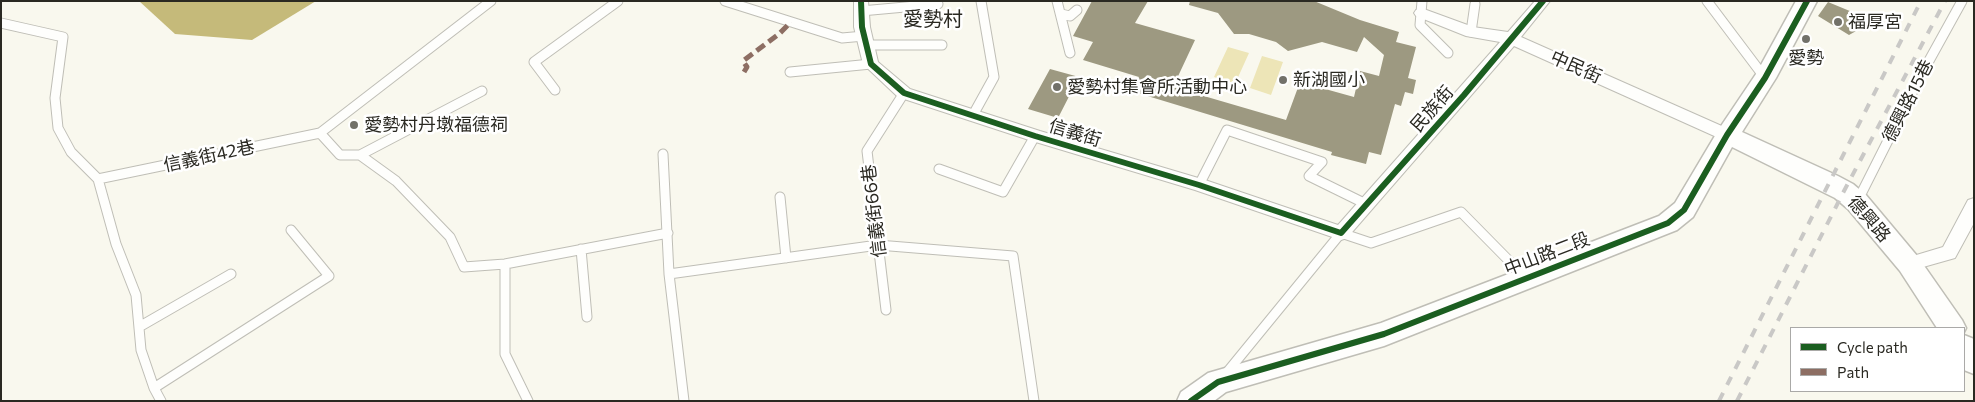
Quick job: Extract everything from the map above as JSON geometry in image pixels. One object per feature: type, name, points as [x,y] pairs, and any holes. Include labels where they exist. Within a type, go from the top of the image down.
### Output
[{"type":"street","name":"民族街","points":[[1341,233],[1368,205],[1543,1]]},
{"type":"street","name":"中山路二段","points":[[1191,401],[1218,382],[1384,334],[1668,222],[1684,210],[1728,135],[1765,78],[1807,1]]},
{"type":"street","points":[[861,6],[864,41],[871,64]]},
{"type":"street","name":"中民街","points":[[1422,7],[1471,32],[1511,38],[1728,135]]},
{"type":"street","name":"信義街","points":[[871,64],[904,94],[1035,136],[1199,185],[1341,233]]},
{"type":"street","name":"德興路","points":[[1728,135],[1829,183],[1844,191],[1857,202],[1909,264],[1951,327]]},
{"type":"street","points":[[1909,264],[1949,253],[1974,205]]},
{"type":"street","points":[[1965,348],[1974,362]]},
{"type":"lane","name":"信義街42巷","points":[[98,180],[320,133],[491,1]]},
{"type":"lane","points":[[554,90],[534,62],[618,1]]},
{"type":"lane","points":[[725,1],[842,38],[942,45]]},
{"type":"lane","points":[[973,115],[994,77],[981,1]]},
{"type":"lane","points":[[1057,1],[1070,53]]},
{"type":"lane","points":[[1707,1],[1765,78]]},
{"type":"lane","name":"德興路15巷","points":[[1857,202],[1920,77],[1962,1]]},
{"type":"lane","points":[[861,6],[938,4]]},
{"type":"lane","points":[[1471,32],[1475,4]]},
{"type":"lane","points":[[1422,7],[1420,25],[1448,53]]},
{"type":"lane","points":[[1061,14],[1070,16],[1077,10]]},
{"type":"lane","points":[[1,23],[63,37],[55,98],[58,128],[71,152],[98,180],[116,244],[136,295],[141,350],[154,388],[161,401]]},
{"type":"lane","points":[[790,72],[871,64]]},
{"type":"lane","points":[[320,133],[340,155],[360,155],[482,91]]},
{"type":"lane","name":"信義街66巷","points":[[886,310],[867,151],[904,94]]},
{"type":"lane","points":[[1199,185],[1227,130],[1322,162],[1309,176],[1368,205]]},
{"type":"lane","points":[[939,169],[1003,192],[1035,136]]},
{"type":"lane","points":[[663,154],[669,274],[684,401]]},
{"type":"lane","points":[[360,155],[396,181],[450,237],[464,267],[506,264],[668,233]]},
{"type":"lane","points":[[780,197],[786,258]]},
{"type":"lane","points":[[1341,233],[1371,243],[1461,212],[1526,278]]},
{"type":"lane","points":[[154,388],[329,276],[291,230]]},
{"type":"lane","name":"民族街","points":[[1218,382],[1341,233]]},
{"type":"lane","points":[[669,274],[878,245],[1013,256],[1034,401]]},
{"type":"lane","points":[[581,249],[587,317]]},
{"type":"lane","points":[[506,264],[505,354],[528,401]]},
{"type":"lane","points":[[139,327],[231,274]]},
{"type":"shaded area","points":[[139,1],[316,1],[252,40],[175,34]]},
{"type":"shaded area","points":[[1228,47],[1249,53],[1235,84],[1214,77]]},
{"type":"shaded area","points":[[1262,56],[1283,62],[1271,95],[1250,88]]},
{"type":"building","points":[[1092,1],[1148,1],[1135,23],[1195,40],[1173,87],[1286,120],[1300,82],[1354,97],[1360,71],[1379,76],[1384,55],[1364,37],[1357,52],[1322,42],[1288,51],[1276,42],[1249,34],[1234,34],[1218,13],[1189,5],[1190,1],[1314,1],[1360,20],[1399,32],[1396,42],[1416,47],[1408,78],[1416,80],[1413,94],[1405,92],[1401,106],[1395,104],[1381,155],[1369,152],[1366,164],[1331,155],[1332,152],[1131,91],[1139,77],[1083,60],[1093,42],[1073,36]]},
{"type":"building","points":[[1828,2],[1874,21],[1849,35],[1818,16]]},
{"type":"building","name":"愛勢村集會所活動中心","points":[[1050,69],[1079,77],[1058,118],[1028,109]]},
{"type":"railway","points":[[1719,401],[1921,1]]},
{"type":"railway","points":[[1737,401],[1844,191],[1945,1]]},
{"type":"marked path","points":[[744,72],[747,67],[743,61],[779,34],[791,22]]},
{"type":"cycle path","points":[[861,1],[862,27],[871,64],[904,93],[1035,136],[1199,185],[1341,233],[1464,95],[1543,1]]},
{"type":"cycle path","points":[[1191,401],[1218,382],[1384,334],[1668,223],[1684,210],[1727,135],[1765,78],[1807,1]]},
{"type":"place","name":"福厚宮","points":[[1838,22]]},
{"type":"place","name":"愛勢","points":[[1806,39]]},
{"type":"place","name":"新湖國小","points":[[1283,80]]},
{"type":"place","name":"愛勢村集會所活動中心","points":[[1057,87]]},
{"type":"place","name":"愛勢村丹墩福德祠","points":[[354,125]]},
{"type":"district","name":"愛勢村","points":[[933,19]]}]
